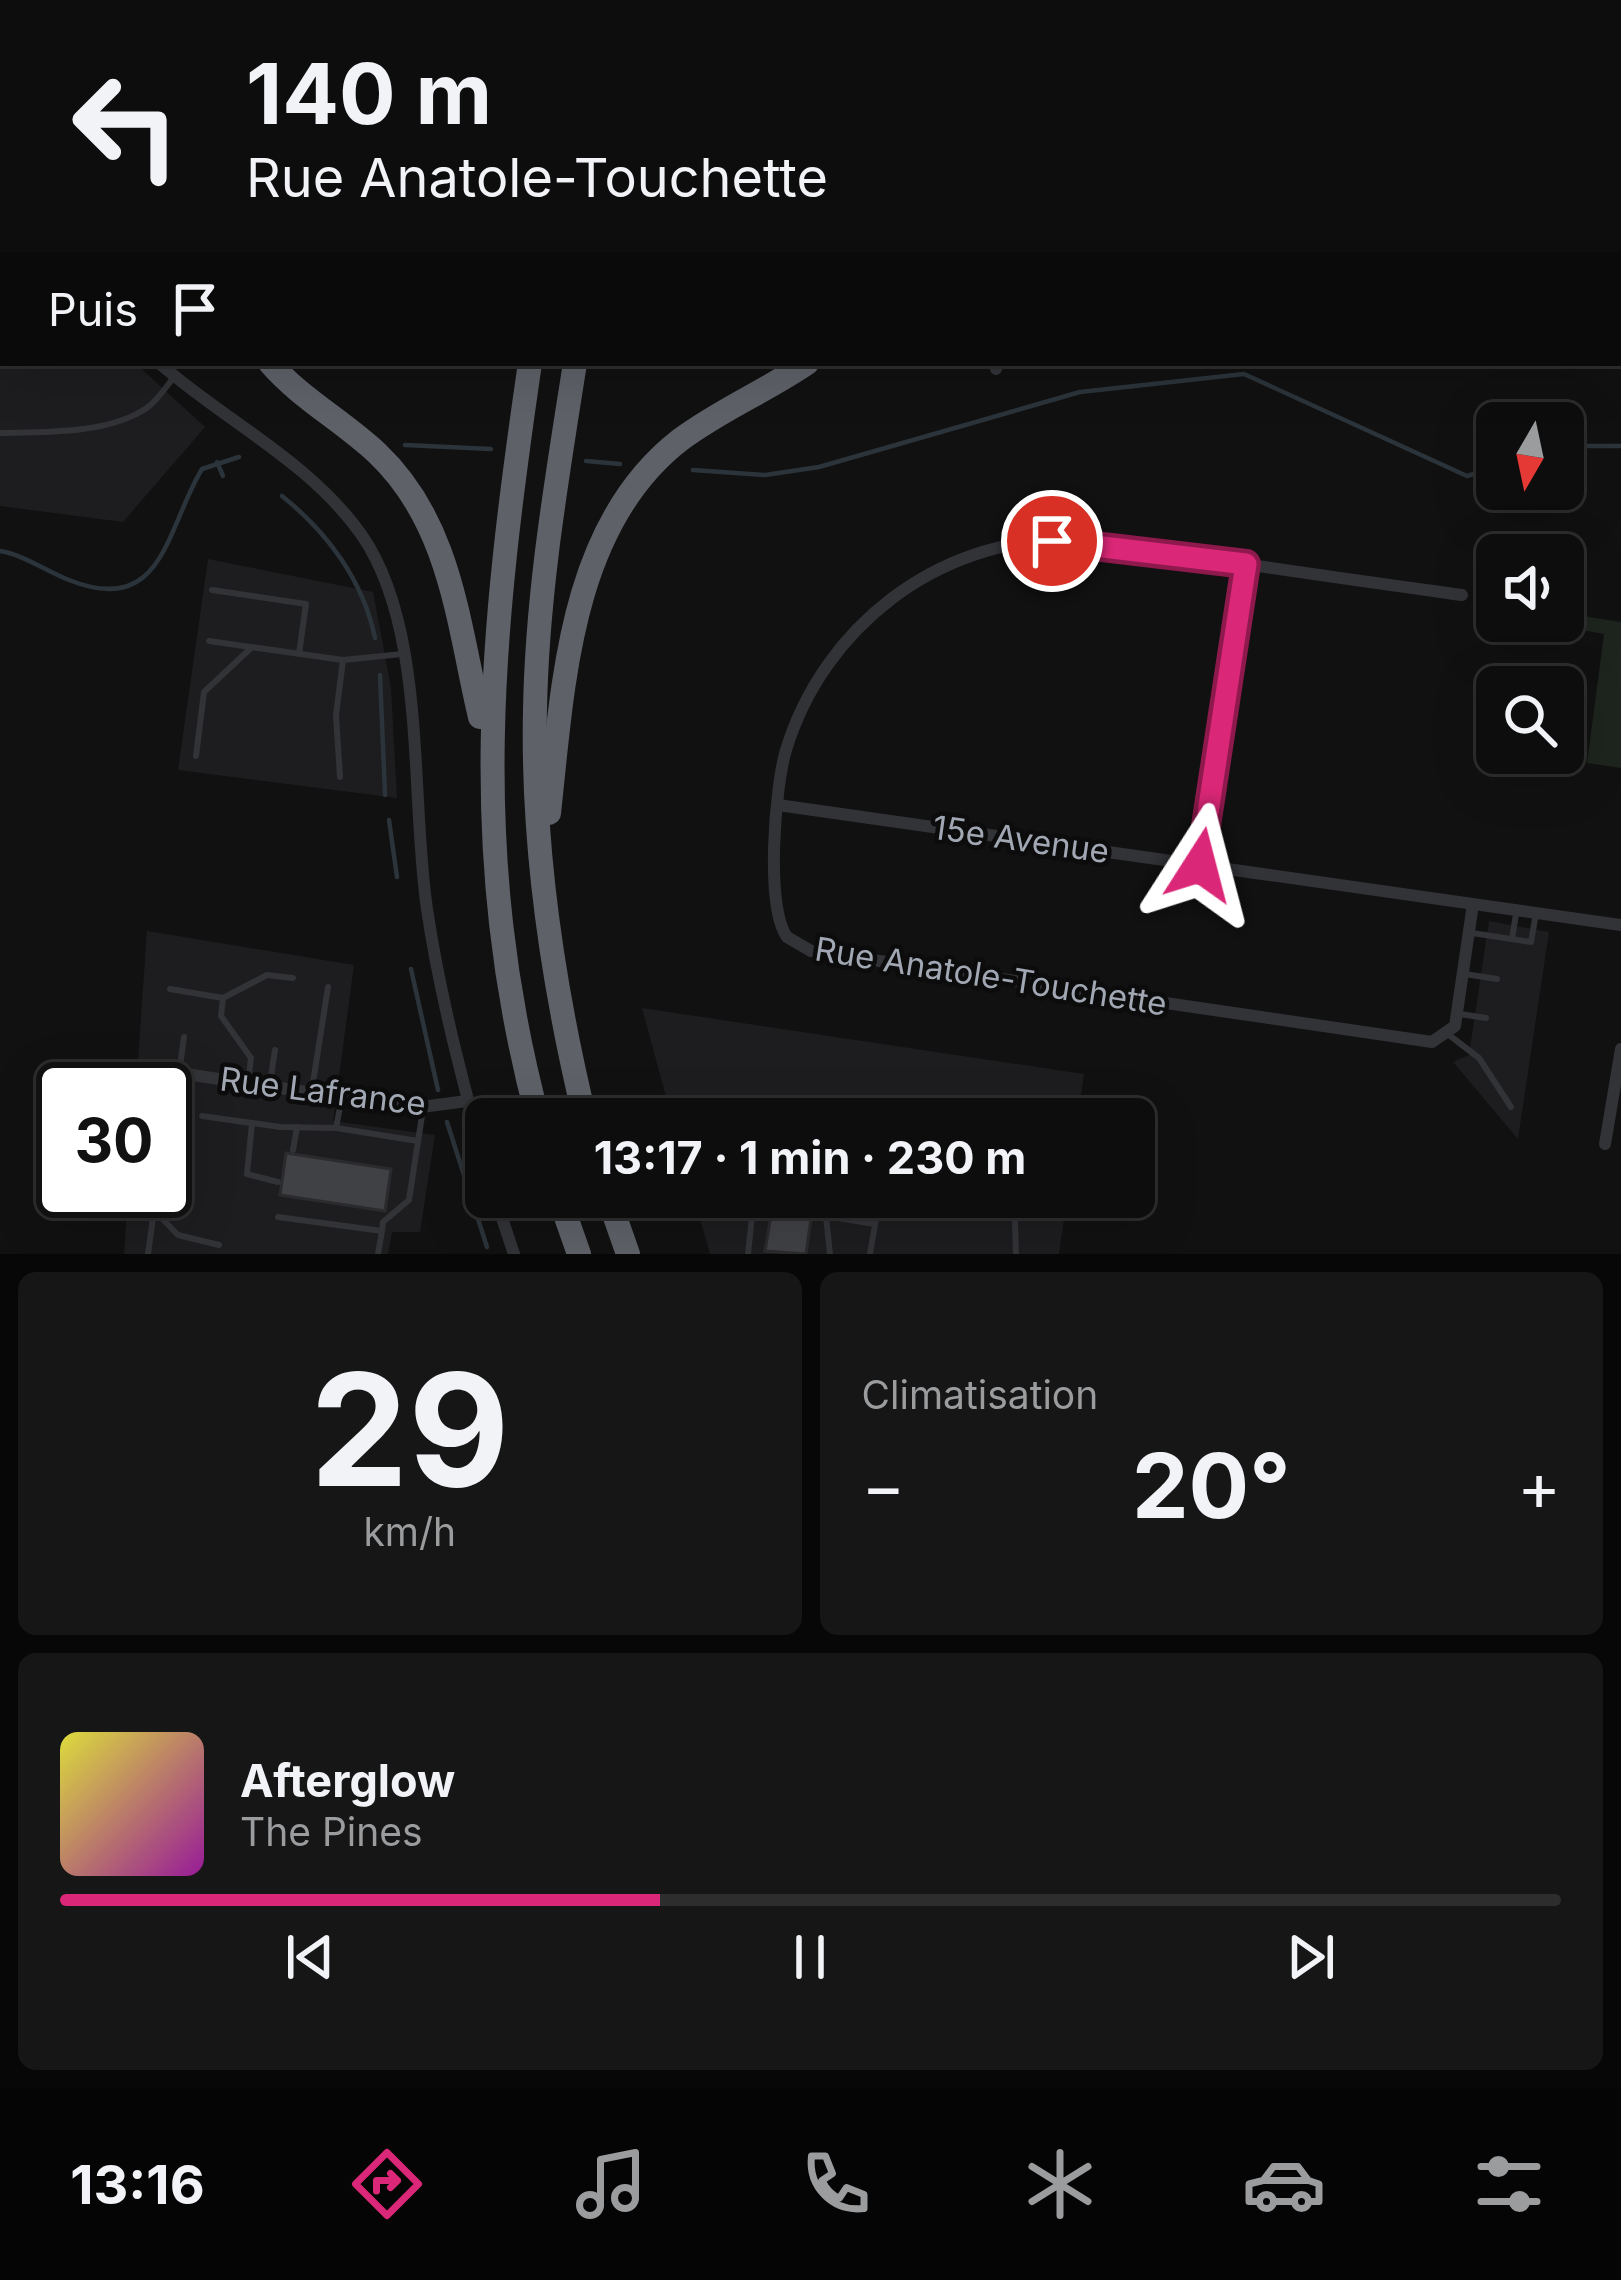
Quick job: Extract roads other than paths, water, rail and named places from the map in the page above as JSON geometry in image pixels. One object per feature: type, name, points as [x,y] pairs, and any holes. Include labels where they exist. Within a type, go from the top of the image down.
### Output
[{"type":"highway","points":[[274,366],[376,452],[417,502],[448,573],[491,760]]},
{"type":"highway","points":[[530,366],[497,593],[491,760],[503,939],[534,1098]]},
{"type":"highway","points":[[575,366],[538,635],[535,754],[542,875],[559,992],[582,1098]]},
{"type":"highway","points":[[542,875],[569,649],[588,581],[609,531],[652,465],[679,441],[801,366]]},
{"type":"highway","points":[[567,1218],[579,1254]]},
{"type":"highway","points":[[615,1218],[628,1254]]},
{"type":"street","points":[[163,366],[305,474],[340,508],[382,573],[406,653],[427,908],[466,1098]]},
{"type":"street","name":"Rue Anatole-Touchette","points":[[1449,1035],[1428,1042],[805,950],[787,938],[777,918],[778,805],[791,734],[832,657],[882,605],[946,566],[1012,545],[1064,540],[1462,595]]},
{"type":"street","points":[[1200,865],[1246,564]]},
{"type":"street","name":"15e Avenue","points":[[778,805],[1621,925]]},
{"type":"street","points":[[1449,1035],[1457,1013],[1473,904]]},
{"type":"street","points":[[1605,1144],[1621,1049]]},
{"type":"street","name":"Rue Lafrance","points":[[192,1075],[423,1109],[465,1101]]},
{"type":"street","points":[[502,1218],[514,1254]]},
{"type":"lane","points":[[0,434],[70,429],[128,417],[149,406],[175,376]]},
{"type":"lane","points":[[212,590],[306,604],[299,654]]},
{"type":"lane","points":[[208,641],[343,660],[406,653]]},
{"type":"lane","points":[[196,755],[204,692],[251,647]]},
{"type":"lane","points":[[340,777],[336,715],[343,660]]},
{"type":"lane","points":[[1512,939],[1516,910]]},
{"type":"lane","points":[[1469,932],[1532,942],[1536,913]]},
{"type":"lane","points":[[1463,974],[1497,979]]},
{"type":"lane","points":[[170,989],[223,998],[268,975],[293,978]]},
{"type":"lane","points":[[311,1093],[328,987]]},
{"type":"lane","points":[[223,998],[221,1016],[251,1058],[248,1083]]},
{"type":"lane","points":[[1457,1013],[1486,1018]]},
{"type":"lane","points":[[1449,1035],[1479,1058],[1511,1107]]},
{"type":"lane","points":[[180,1062],[184,1036]]},
{"type":"lane","points":[[270,1087],[275,1050]]},
{"type":"lane","points":[[337,1128],[342,1097]]},
{"type":"lane","points":[[378,1254],[382,1222],[409,1200],[423,1109]]},
{"type":"lane","points":[[202,1116],[337,1128],[418,1141]]},
{"type":"lane","points":[[252,1123],[248,1174],[278,1183]]},
{"type":"lane","points":[[293,1150],[297,1127]]},
{"type":"lane","points":[[278,1217],[382,1231]]},
{"type":"lane","points":[[148,1254],[153,1218]]},
{"type":"lane","points":[[162,1218],[178,1235],[219,1245]]},
{"type":"lane","points":[[748,1254],[752,1218]]},
{"type":"lane","points":[[826,1218],[830,1254]]},
{"type":"lane","points":[[838,1218],[875,1224]]},
{"type":"lane","points":[[870,1254],[876,1218]]},
{"type":"lane","points":[[1015,1218],[1016,1254]]},
{"type":"waterway","points":[[693,470],[765,475],[819,467],[1080,392],[1244,374],[1467,476],[1476,473]]},
{"type":"waterway","points":[[405,445],[491,449]]},
{"type":"waterway","points":[[1584,446],[1621,446]]},
{"type":"waterway","points":[[0,551],[69,580],[101,589],[125,587],[158,561],[202,469],[239,457]]},
{"type":"waterway","points":[[586,461],[620,464]]},
{"type":"waterway","points":[[217,462],[223,476]]},
{"type":"waterway","points":[[282,496],[341,559],[362,596],[375,638]]},
{"type":"waterway","points":[[380,675],[385,795]]},
{"type":"waterway","points":[[389,820],[397,877]]},
{"type":"waterway","points":[[411,969],[438,1090]]},
{"type":"waterway","points":[[447,1122],[487,1247]]}]
